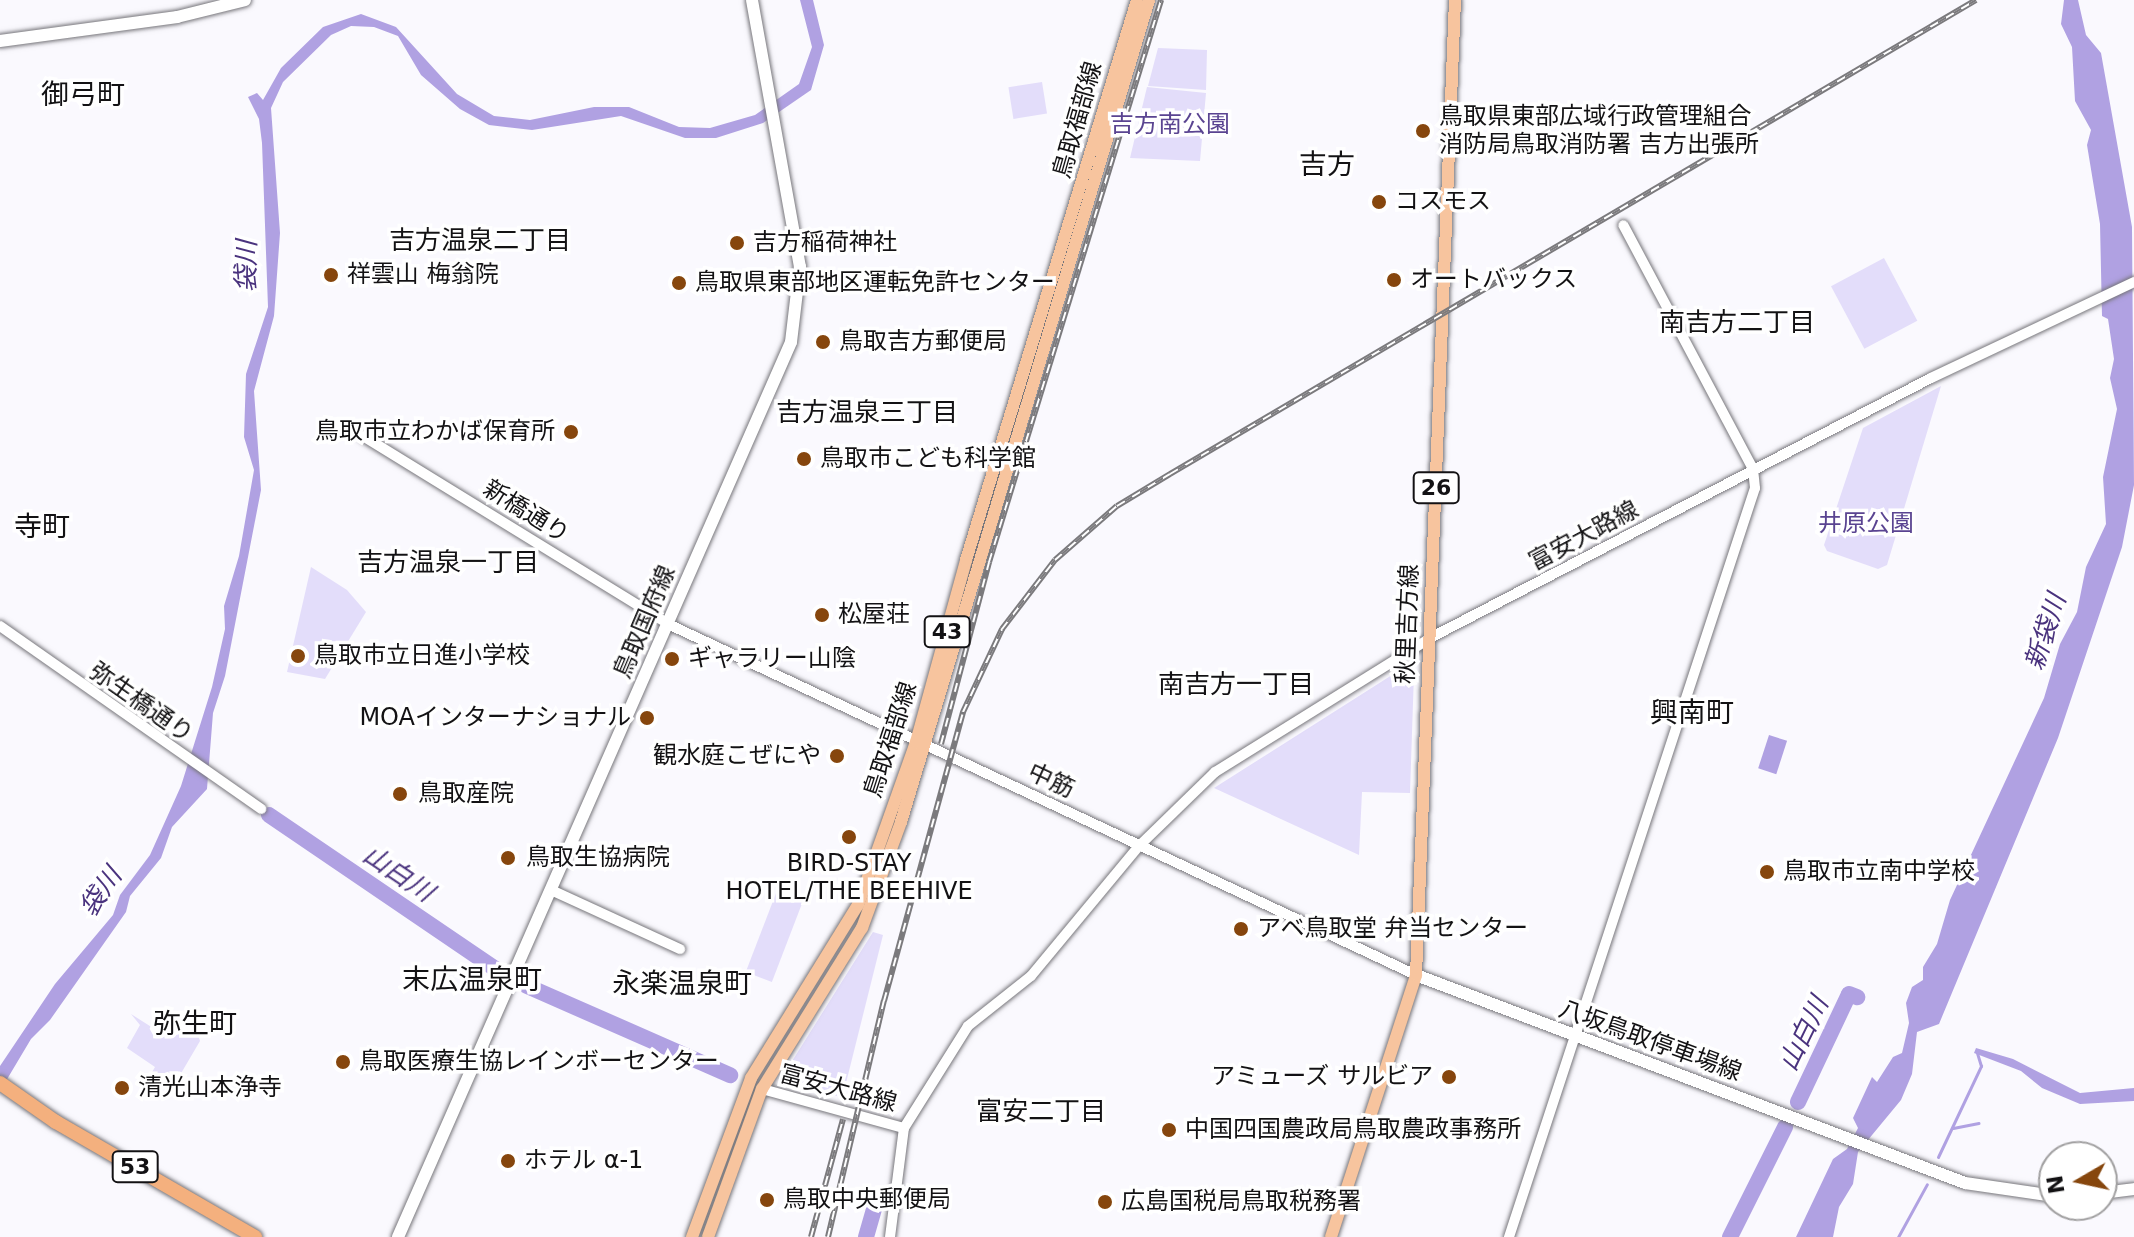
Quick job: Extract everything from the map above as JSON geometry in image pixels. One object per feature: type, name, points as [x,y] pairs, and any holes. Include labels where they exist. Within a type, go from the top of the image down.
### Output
[{"type":"highway","name":"53","points":[[0,1083],[255,1237]]},
{"type":"main road","points":[[0,41],[177,17],[245,0]]},
{"type":"main road","name":"鳥取国府線","points":[[398,1237],[668,624],[796,324],[800,267],[752,0]]},
{"type":"main road","name":"鳥取福部線","points":[[692,1237],[751,1078],[852,919],[921,744],[966,560],[1137,0]]},
{"type":"main road","name":"鳥取福部線","points":[[708,1237],[762,1089],[862,928],[1149,0]]},
{"type":"main road","name":"秋里吉方線","points":[[1331,1237],[1416,975],[1455,0]]},
{"type":"main road","name":"八坂鳥取停車場線","points":[[1416,975],[1907,1162],[1993,1190],[2038,1194]]},
{"type":"street","points":[[1509,1237],[1755,488],[1753,469],[1623,225]]},
{"type":"street","name":"富安大路線","points":[[762,1089],[904,1128],[968,1026],[1031,976],[1139,846],[1215,772],[1430,638],[1753,469],[2076,307],[2134,282]]},
{"type":"street","name":"新橋通り","points":[[363,436],[668,624]]},
{"type":"street","name":"中筋","points":[[668,624],[1416,975]]},
{"type":"street","name":"弥生橋通り","points":[[0,626],[174,752],[214,775],[261,809]]},
{"type":"street","points":[[551,890],[680,949]]},
{"type":"street","points":[[890,1237],[904,1128]]},
{"type":"green space","points":[[1158,48],[1207,50],[1206,90],[1148,86]]},
{"type":"green space","points":[[1042,82],[1047,114],[1013,119],[1008,87]]},
{"type":"green space","name":"吉方南公園","points":[[1147,87],[1206,93],[1200,161],[1130,158]]},
{"type":"green space","points":[[1884,258],[1917,321],[1864,349],[1831,286]]},
{"type":"green space","name":"井原公園","points":[[1941,386],[1887,565],[1878,569],[1827,551],[1824,545],[1863,428]]},
{"type":"green space","points":[[311,567],[347,590],[366,612],[325,679],[287,672]]},
{"type":"green space","points":[[1403,668],[1414,673],[1410,793],[1362,792],[1359,855],[1214,788]]},
{"type":"green space","points":[[778,888],[804,898],[772,982],[746,972]]},
{"type":"green space","points":[[873,932],[883,935],[846,1083],[840,1082],[837,1096],[794,1082],[789,1066]]},
{"type":"green space","points":[[131,1014],[164,1035],[175,1021],[198,1035],[200,1041],[173,1087],[151,1074],[155,1067],[127,1048],[140,1025]]},
{"type":"shaded area","points":[[800,0],[813,0],[824,45],[811,90],[763,123],[716,138],[685,138],[621,116],[532,130],[489,125],[460,109],[421,75],[398,36],[374,27],[351,26],[331,35],[283,82],[271,108],[280,233],[274,316],[254,391],[261,490],[225,676],[213,713],[207,789],[172,827],[161,858],[130,896],[126,912],[50,1020],[31,1039],[0,1091],[0,1066],[55,984],[113,915],[120,895],[150,855],[181,786],[212,687],[225,629],[224,606],[239,556],[254,470],[244,437],[246,374],[268,307],[262,143],[259,119],[248,97],[257,93],[263,100],[281,68],[323,27],[361,14],[396,27],[457,94],[494,116],[530,120],[594,107],[629,107],[679,127],[710,128],[755,115],[799,84],[812,47]]},
{"type":"shaded area","points":[[2064,0],[2078,0],[2086,35],[2101,53],[2132,227],[2134,485],[2122,547],[2058,738],[1939,1024],[1917,1032],[1912,1074],[1901,1100],[1858,1152],[1853,1184],[1839,1207],[1833,1237],[1796,1237],[1833,1159],[1847,1149],[1858,1128],[1853,1118],[1872,1077],[1877,1082],[1893,1057],[1902,1053],[1909,1023],[1906,1003],[1912,987],[1923,980],[1923,967],[1937,944],[1950,900],[2044,698],[2060,644],[2077,612],[2086,567],[2106,524],[2103,477],[2117,409],[2110,378],[2114,359],[2108,319],[2102,316],[2100,224],[2087,145],[2091,130],[2075,101],[2072,47],[2061,24]]},
{"type":"shaded area","points":[[1769,735],[1787,741],[1776,774],[1758,768]]},
{"type":"shaded area","points":[[1976,1048],[2013,1059],[2080,1093],[2134,1088],[2134,1101],[2080,1104],[2042,1088],[2021,1071],[1974,1053]]},
{"type":"waterway","name":"山白川","points":[[269,815],[500,972]]},
{"type":"waterway","name":"山白川","points":[[527,986],[730,1075]]},
{"type":"waterway","name":"山白川","points":[[1798,1102],[1849,994],[1857,997]]},
{"type":"waterway","points":[[1938,1157],[1981,1066],[1977,1053]]},
{"type":"waterway","points":[[1953,1128],[1979,1123]]},
{"type":"waterway","name":"山白川","points":[[1730,1237],[1785,1127]]},
{"type":"waterway","points":[[1898,1237],[1927,1184]]},
{"type":"waterway","name":"山白川","points":[[866,1237],[874,1209]]},
{"type":"railway","points":[[941,744],[989,562],[1161,0]]},
{"type":"railway","points":[[828,1237],[884,1001],[963,712],[1002,629],[1055,560],[1117,506],[1976,0]]},
{"type":"railway","points":[[811,1237],[843,1119]]},
{"type":"place","name":"鳥取県東部広域行政管理組合 消防局鳥取消防署 吉方出張所","points":[[1423,131]]},
{"type":"place","name":"コスモス","points":[[1379,202]]},
{"type":"place","name":"吉方稲荷神社","points":[[737,243]]},
{"type":"place","name":"祥雲山 梅翁院","points":[[331,275]]},
{"type":"place","name":"オートバックス","points":[[1394,280]]},
{"type":"place","name":"鳥取県東部地区運転免許センター","points":[[679,283]]},
{"type":"place","name":"鳥取吉方郵便局","points":[[823,342]]},
{"type":"place","name":"鳥取市立わかば保育所","points":[[571,432]]},
{"type":"place","name":"鳥取市こども科学館","points":[[804,459]]},
{"type":"place","name":"松屋荘","points":[[822,615]]},
{"type":"place","name":"鳥取市立日進小学校","points":[[298,656]]},
{"type":"place","name":"ギャラリー山陰","points":[[672,659]]},
{"type":"place","name":"MOAインターナショナル","points":[[647,718]]},
{"type":"place","name":"観水庭こぜにや","points":[[837,756]]},
{"type":"place","name":"鳥取産院","points":[[400,794]]},
{"type":"place","name":"BIRD-STAY HOTEL/THE BEEHIVE","points":[[849,837]]},
{"type":"place","name":"鳥取生協病院","points":[[508,858]]},
{"type":"place","name":"鳥取市立南中学校","points":[[1767,872]]},
{"type":"place","name":"アベ鳥取堂 弁当センター","points":[[1241,929]]},
{"type":"place","name":"鳥取医療生協レインボーセンター","points":[[343,1062]]},
{"type":"place","name":"アミューズ サルビア","points":[[1449,1077]]},
{"type":"place","name":"清光山本浄寺","points":[[122,1088]]},
{"type":"place","name":"中国四国農政局鳥取農政事務所","points":[[1169,1130]]},
{"type":"place","name":"ホテル α-1","points":[[508,1161]]},
{"type":"place","name":"鳥取中央郵便局","points":[[767,1200]]},
{"type":"place","name":"広島国税局鳥取税務署","points":[[1105,1202]]},
{"type":"district","name":"御弓町","points":[[83,95]]},
{"type":"district","name":"吉方","points":[[1327,165]]},
{"type":"district","name":"吉方温泉二丁目","points":[[480,241]]},
{"type":"district","name":"南吉方二丁目","points":[[1737,323]]},
{"type":"district","name":"吉方温泉三丁目","points":[[867,413]]},
{"type":"district","name":"寺町","points":[[42,527]]},
{"type":"district","name":"吉方温泉一丁目","points":[[448,563]]},
{"type":"district","name":"南吉方一丁目","points":[[1236,685]]},
{"type":"district","name":"興南町","points":[[1692,713]]},
{"type":"district","name":"末広温泉町","points":[[472,980]]},
{"type":"district","name":"永楽温泉町","points":[[682,984]]},
{"type":"district","name":"弥生町","points":[[195,1024]]},
{"type":"district","name":"富安二丁目","points":[[1041,1112]]},
{"type":"water label","name":"袋川","points":[[247,266]]},
{"type":"water label","name":"新袋川","points":[[2046,632]]},
{"type":"water label","name":"袋川","points":[[101,892]]}]
